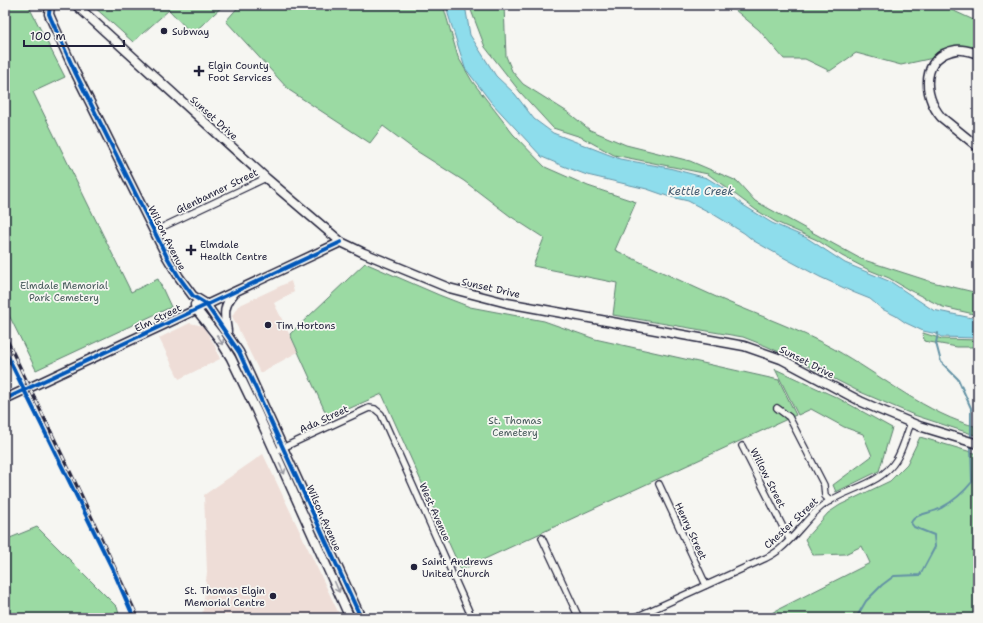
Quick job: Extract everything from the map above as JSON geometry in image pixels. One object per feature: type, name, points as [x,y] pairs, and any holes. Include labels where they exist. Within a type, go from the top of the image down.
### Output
[{"type":"main road","name":"Wilson Avenue","points":[[50,5],[49,10],[51,19],[62,45],[167,257],[178,277],[193,296],[206,304],[239,352],[361,618]]},
{"type":"main road","name":"Sunset Drive","points":[[76,5],[266,178],[341,242],[356,250],[407,272],[469,294],[508,303],[744,346],[781,359],[862,402],[911,423],[978,444]]},
{"type":"main road","points":[[978,54],[957,50],[937,60],[930,70],[928,87],[930,99],[941,117],[978,147]]},
{"type":"main road","name":"Elm Street","points":[[5,399],[341,242]]},
{"type":"main road","points":[[227,334],[225,308],[228,300],[236,290]]},
{"type":"main road","name":"Wilson Avenue","points":[[193,296],[196,309],[225,347],[256,410],[350,618]]},
{"type":"main road","points":[[256,410],[264,406]]},
{"type":"main road","points":[[313,536],[321,532]]},
{"type":"street","name":"Glenbanner Street","points":[[154,231],[266,178]]},
{"type":"street","name":"Ada Street","points":[[274,452],[369,408],[375,409],[380,414]]},
{"type":"street","points":[[777,408],[789,417],[824,485],[825,496],[830,501]]},
{"type":"street","name":"West Avenue","points":[[380,414],[472,618]]},
{"type":"street","name":"Chester Street","points":[[634,618],[766,558],[779,550],[814,513],[830,501],[883,475],[897,459],[911,423]]},
{"type":"street","name":"Willow Street","points":[[742,446],[789,539]]},
{"type":"street","name":"Henry Street","points":[[659,484],[706,585]]},
{"type":"street","points":[[542,538],[579,618]]},
{"type":"shaded area","points":[[291,281],[294,292],[274,303],[298,352],[260,373],[232,316],[238,306]]},
{"type":"shaded area","points":[[190,323],[203,326],[214,344],[220,359],[179,379],[159,338]]},
{"type":"shaded area","points":[[263,454],[341,618],[202,618],[207,572],[204,495]]},
{"type":"green space","name":"Elmdale Memorial Park Cemetery","points":[[5,5],[28,5],[65,77],[33,92],[131,292],[158,279],[171,307],[36,370],[5,307]]},
{"type":"green space","points":[[92,5],[224,5],[192,34],[169,10],[133,42]]},
{"type":"green space","points":[[240,5],[443,5],[458,57],[472,81],[513,134],[545,167],[588,186],[636,202],[615,250],[682,282],[793,329],[834,349],[904,393],[941,414],[978,427],[978,436],[914,415],[858,391],[799,361],[743,337],[613,315],[617,283],[533,266],[544,238],[510,216],[464,181],[415,150],[383,126],[370,143],[289,90],[226,21]]},
{"type":"green space","points":[[469,5],[504,5],[506,56],[512,71],[523,84],[569,113],[590,130],[626,145],[690,161],[737,181],[755,201],[861,259],[932,282],[978,293],[978,315],[943,307],[889,278],[869,270],[842,256],[817,240],[776,222],[756,210],[708,174],[614,155],[581,137],[553,128],[520,92],[485,47]]},
{"type":"green space","points":[[729,5],[941,5],[978,22],[978,52],[958,48],[938,57],[901,65],[856,53],[830,71],[805,59],[784,59],[759,30]]},
{"type":"green space","name":"St. Thomas Cemetery","points":[[365,263],[470,307],[544,321],[595,339],[779,380],[796,415],[461,570],[382,394],[328,418],[290,334]]},
{"type":"green space","points":[[923,333],[942,339],[978,340],[978,347],[957,347],[924,341]]},
{"type":"green space","points":[[775,369],[838,398],[892,428],[879,471],[836,492],[833,485],[872,456],[863,434],[844,427],[811,409],[798,415]]},
{"type":"green space","points":[[920,437],[978,454],[978,618],[765,618],[775,611],[870,563],[862,546],[845,554],[813,555],[805,539],[828,513],[840,505],[890,481],[907,464]]},
{"type":"green space","points":[[37,527],[117,607],[120,618],[5,618],[5,540]]},
{"type":"water","name":"Kettle Creek","points":[[447,5],[465,5],[470,35],[496,76],[515,94],[534,119],[553,133],[620,159],[669,168],[707,178],[720,186],[743,205],[772,223],[807,238],[845,263],[891,282],[933,310],[978,318],[978,338],[941,337],[937,334],[923,331],[906,323],[882,309],[870,299],[820,277],[777,254],[713,214],[688,201],[647,189],[587,175],[542,157],[491,102],[465,68],[448,14]]},
{"type":"waterway","points":[[938,333],[936,343],[941,362],[958,379],[971,408],[971,440]]},
{"type":"waterway","points":[[856,618],[866,601],[882,585],[894,576],[920,575],[935,547],[934,535],[914,527],[911,523],[916,517],[937,510],[949,503],[962,493],[972,482],[971,445]]},
{"type":"railway","points":[[5,336],[138,618]]},
{"type":"cycle path","points":[[50,5],[49,14],[75,72],[167,257],[193,296],[206,304],[239,352],[361,618]]},
{"type":"cycle path","points":[[5,399],[341,242]]},
{"type":"cycle path","points":[[5,351],[113,570],[134,618]]},
{"type":"place","name":"Subway","points":[[164,31]]},
{"type":"place","name":"Elgin County Foot Services","points":[[199,71]]},
{"type":"place","name":"Elmdale Health Centre","points":[[191,250]]},
{"type":"place","name":"Tim Hortons","points":[[268,325]]},
{"type":"place","name":"Saint Andrews United Church","points":[[414,567]]},
{"type":"place","name":"St. Thomas Elgin Memorial Centre","points":[[273,596]]}]
